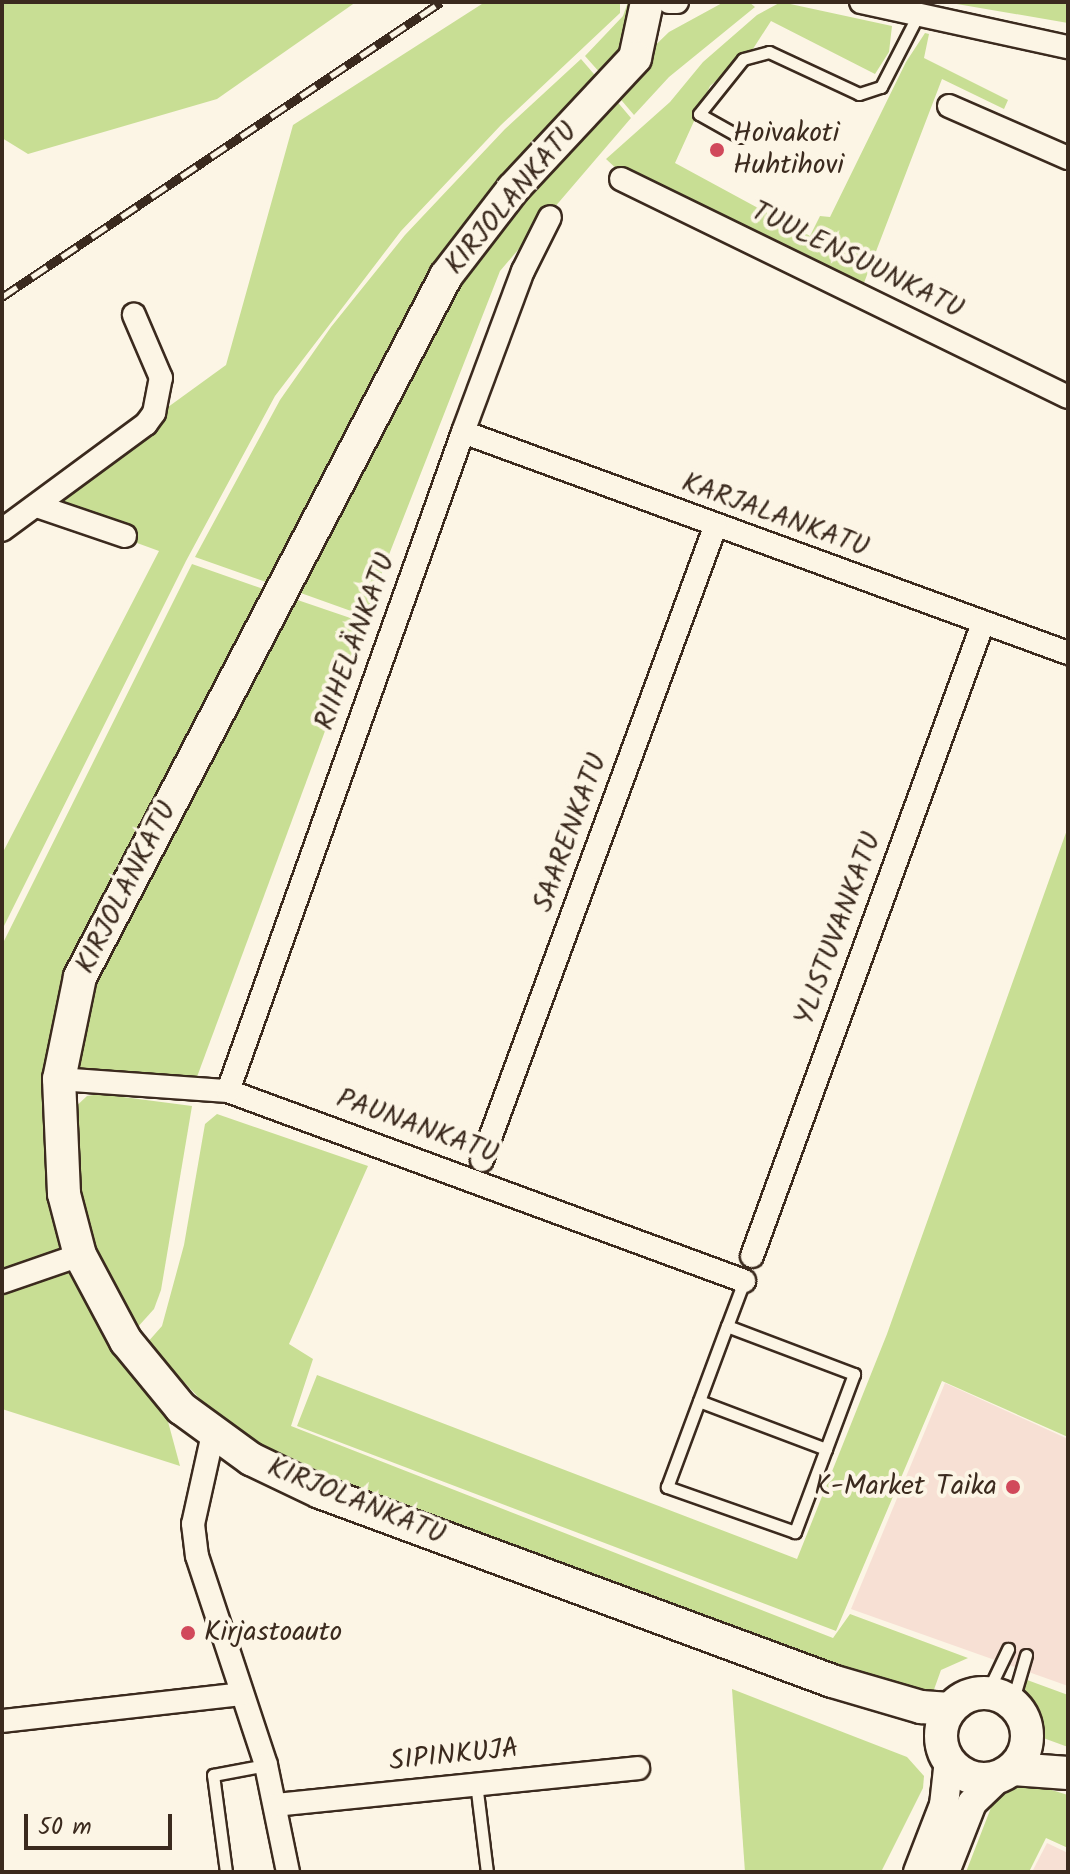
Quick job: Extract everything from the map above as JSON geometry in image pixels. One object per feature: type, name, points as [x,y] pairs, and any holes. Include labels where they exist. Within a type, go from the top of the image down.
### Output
[{"type":"main road","name":"KIRJOLANKATU","points":[[647,2],[635,58],[513,189],[446,276],[80,977],[59,1079],[60,1167],[80,1255],[105,1309],[143,1366],[213,1434],[320,1492],[832,1681],[921,1707],[950,1709]]},
{"type":"main road","name":"KIRJOLANKATU","points":[[832,1681],[946,1754]]},
{"type":"main road","points":[[1068,1765],[1009,1708],[961,1700],[950,1709],[941,1735],[946,1754],[970,1777],[1006,1772],[1068,1773]]},
{"type":"main road","points":[[1006,1772],[1022,1757],[1009,1708]]},
{"type":"street","points":[[669,2],[677,2]]},
{"type":"street","points":[[861,2],[1068,47]]},
{"type":"street","points":[[949,106],[1068,158]]},
{"type":"street","name":"TUULENSUUNKATU","points":[[621,179],[1068,397]]},
{"type":"street","name":"RIIHELÄNKATU","points":[[228,1091],[463,432],[523,271],[550,217]]},
{"type":"street","points":[[2,530],[146,424],[154,413],[161,378],[134,315]]},
{"type":"street","name":"KARJALANKATU","points":[[463,432],[715,527],[1068,653]]},
{"type":"street","points":[[37,506],[125,536]]},
{"type":"street","name":"SAARENKATU","points":[[482,1160],[715,527]]},
{"type":"street","name":"YLISTUVANKATU","points":[[752,1256],[983,623]]},
{"type":"street","name":"PAUNANKATU","points":[[59,1079],[228,1091],[744,1281]]},
{"type":"street","points":[[2,1282],[80,1255]]},
{"type":"street","points":[[213,1434],[193,1537],[266,1765],[288,1872]]},
{"type":"street","points":[[2,1721],[241,1694]]},
{"type":"street","points":[[918,1872],[944,1805],[946,1754]]},
{"type":"street","name":"SIPINKUJA","points":[[275,1805],[638,1768]]},
{"type":"street","points":[[945,1872],[972,1803],[1006,1772]]},
{"type":"lane","points":[[740,137],[699,114],[743,59],[769,52],[859,94],[881,87],[919,13]]},
{"type":"lane","points":[[727,1326],[854,1374],[795,1532],[667,1487],[727,1326],[744,1281]]},
{"type":"lane","points":[[699,1401],[826,1449]]},
{"type":"lane","points":[[1008,1649],[1009,1708]]},
{"type":"lane","points":[[1009,1708],[1026,1655]]},
{"type":"lane","points":[[226,1872],[213,1775],[266,1765]]},
{"type":"lane","points":[[476,1783],[487,1872]]},
{"type":"shaded area","points":[[945,1383],[1068,1439],[1068,1686],[851,1609]]},
{"type":"shaded area","points":[[1047,1843],[1068,1853],[1068,1872],[1032,1872]]},
{"type":"green space","points":[[2,2],[356,2],[217,99],[28,154],[2,138]]},
{"type":"green space","points":[[485,2],[620,2],[620,13],[501,125],[401,231],[275,396],[186,561],[2,930],[2,854],[159,551],[33,505],[226,365],[293,125]]},
{"type":"green space","points":[[628,2],[634,2],[640,12],[609,83],[585,56],[623,16]]},
{"type":"green space","points":[[724,2],[749,2],[755,7],[669,77],[634,115],[611,88],[669,32]]},
{"type":"green space","points":[[781,2],[892,26],[889,52],[875,74],[771,21],[751,52],[710,86],[675,163],[810,236],[820,216],[830,217],[906,62],[925,33],[929,34],[924,58],[1008,100],[1004,109],[942,79],[862,288],[621,173],[606,159],[670,102],[703,62],[757,15]]},
{"type":"green space","points":[[945,2],[1068,2],[1068,23]]},
{"type":"green space","points":[[581,59],[606,88],[507,190],[277,586],[195,557],[280,400],[331,327],[405,235],[505,129]]},
{"type":"green space","points":[[609,92],[631,118],[500,271],[365,616],[284,587],[449,278]]},
{"type":"green space","points":[[192,564],[272,592],[77,975],[66,1257],[2,1278],[2,945]]},
{"type":"green space","points":[[280,594],[365,623],[194,1085],[67,1075],[84,978]]},
{"type":"green space","points":[[1068,827],[1068,1437],[942,1381],[836,1631],[297,1426],[317,1375],[797,1559],[887,1334]]},
{"type":"green space","points":[[100,1094],[192,1106],[161,1290],[154,1309],[136,1329],[110,1293],[80,1210],[71,1111],[87,1096]]},
{"type":"green space","points":[[217,1114],[368,1166],[289,1344],[313,1359],[291,1426],[833,1638],[850,1614],[968,1658],[941,1670],[931,1698],[335,1484],[275,1455],[218,1418],[147,1343],[162,1326],[184,1245],[205,1124]]},
{"type":"green space","points":[[76,1258],[160,1392],[180,1466],[2,1409],[2,1289]]},
{"type":"green space","points":[[1019,1677],[1068,1695],[1068,1747],[1035,1735],[1015,1702]]},
{"type":"green space","points":[[732,1689],[907,1757],[924,1776],[923,1788],[881,1872],[745,1872]]},
{"type":"green space","points":[[1032,1784],[1068,1795],[1068,1848],[1046,1838],[1029,1872],[966,1872],[992,1805],[1010,1789]]},
{"type":"railway","points":[[2,297],[441,2]]},
{"type":"place","name":"Hoivakoti Huhtihovi","points":[[717,150]]},
{"type":"place","name":"K-Market Taika","points":[[1013,1487]]},
{"type":"place","name":"Kirjastoauto","points":[[188,1633]]}]
